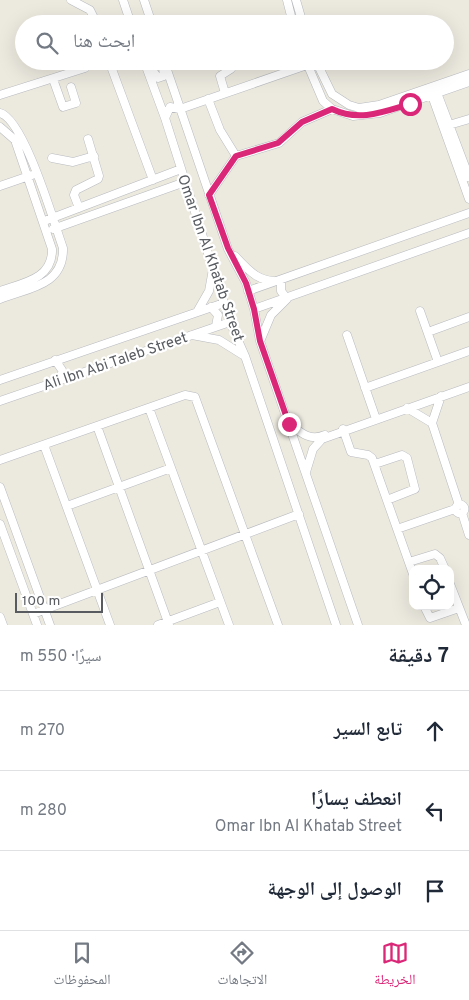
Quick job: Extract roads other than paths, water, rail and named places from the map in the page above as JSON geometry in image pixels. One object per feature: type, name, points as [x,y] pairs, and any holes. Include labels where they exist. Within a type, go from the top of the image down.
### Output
[{"type":"street","points":[[71,0],[90,10],[92,15]]},
{"type":"street","points":[[123,0],[128,15]]},
{"type":"street","points":[[144,0],[149,15]]},
{"type":"street","points":[[287,0],[291,15]]},
{"type":"street","points":[[296,0],[300,15]]},
{"type":"street","points":[[0,95],[80,70]]},
{"type":"street","points":[[112,70],[153,180]]},
{"type":"street","name":"Omar Ibn Al Khatab Street","points":[[148,70],[230,322],[245,356],[336,625]]},
{"type":"street","points":[[153,70],[160,78],[164,74],[164,70]]},
{"type":"street","name":"Omar Ibn Al Khatab Street","points":[[166,70],[228,248],[248,291],[254,309],[260,341],[358,625]]},
{"type":"street","points":[[225,93],[220,76],[229,70]]},
{"type":"street","points":[[165,118],[170,107],[180,109],[288,70]]},
{"type":"street","points":[[310,70],[323,101],[332,109],[353,116],[364,116],[410,104],[469,74]]},
{"type":"street","points":[[320,70],[332,94],[349,106],[369,108],[469,82]]},
{"type":"street","points":[[53,79],[63,107],[76,103],[71,87]]},
{"type":"street","points":[[433,92],[450,125],[469,176]]},
{"type":"street","points":[[433,92],[469,199]]},
{"type":"street","points":[[208,99],[220,130],[236,156]]},
{"type":"street","points":[[399,99],[410,104]]},
{"type":"street","points":[[209,195],[236,156],[278,143],[302,122],[332,109]]},
{"type":"street","points":[[0,113],[7,115],[14,122],[36,174],[63,248],[63,258],[55,276],[47,282],[2,294]]},
{"type":"street","points":[[450,125],[469,119]]},
{"type":"street","points":[[0,127],[15,140],[52,249],[52,258],[46,272],[2,294]]},
{"type":"street","points":[[79,208],[74,195],[76,190],[98,179],[99,176],[88,139]]},
{"type":"street","points":[[52,158],[73,162],[94,156]]},
{"type":"street","points":[[43,222],[181,169]]},
{"type":"street","points":[[0,186],[36,174]]},
{"type":"street","points":[[46,232],[186,182]]},
{"type":"street","points":[[104,198],[108,210]]},
{"type":"street","points":[[248,291],[281,281],[469,213]]},
{"type":"street","points":[[254,309],[469,233]]},
{"type":"street","points":[[228,248],[255,276],[272,282],[281,281]]},
{"type":"street","points":[[197,312],[209,291],[212,277],[212,262]]},
{"type":"street","points":[[281,281],[281,291],[287,298]]},
{"type":"street","points":[[260,341],[272,316],[287,298]]},
{"type":"street","name":"Ali Ibn Abi Taleb Street","points":[[0,380],[224,303]]},
{"type":"street","points":[[211,307],[218,315],[216,326]]},
{"type":"street","points":[[420,311],[438,362]]},
{"type":"street","points":[[428,332],[469,317]]},
{"type":"street","name":"Ali Ibn Abi Taleb Street","points":[[1,402],[61,379],[230,322]]},
{"type":"street","points":[[190,335],[219,340],[245,356]]},
{"type":"street","points":[[346,336],[376,419]]},
{"type":"street","points":[[365,388],[469,351]]},
{"type":"street","points":[[55,360],[62,370],[61,379]]},
{"type":"street","points":[[289,424],[308,437],[316,438],[345,430],[469,387]]},
{"type":"street","points":[[0,460],[184,395],[195,397],[278,625]]},
{"type":"street","points":[[441,396],[432,423],[462,508],[469,535]]},
{"type":"street","points":[[149,408],[229,625]]},
{"type":"street","points":[[407,408],[432,423]]},
{"type":"street","points":[[97,426],[168,623]]},
{"type":"street","points":[[345,430],[351,452],[370,456],[375,464],[410,565]]},
{"type":"street","points":[[306,472],[315,446],[325,436]]},
{"type":"street","points":[[44,445],[110,625]]},
{"type":"street","points":[[375,464],[402,455],[407,458],[416,489],[387,500]]},
{"type":"street","points":[[67,506],[171,468]]},
{"type":"street","points":[[0,487],[50,625]]},
{"type":"street","points":[[397,529],[462,508]]},
{"type":"street","points":[[33,614],[299,514]]},
{"type":"street","points":[[0,524],[37,625]]},
{"type":"street","points":[[409,562],[435,554],[440,558],[443,565]]},
{"type":"street","points":[[454,595],[466,625]]},
{"type":"street","points":[[158,625],[168,623],[220,602]]},
{"type":"street","points":[[454,610],[459,608]]},
{"type":"street","points":[[426,610],[430,618],[453,610]]},
{"type":"street","points":[[0,616],[2,625]]}]
